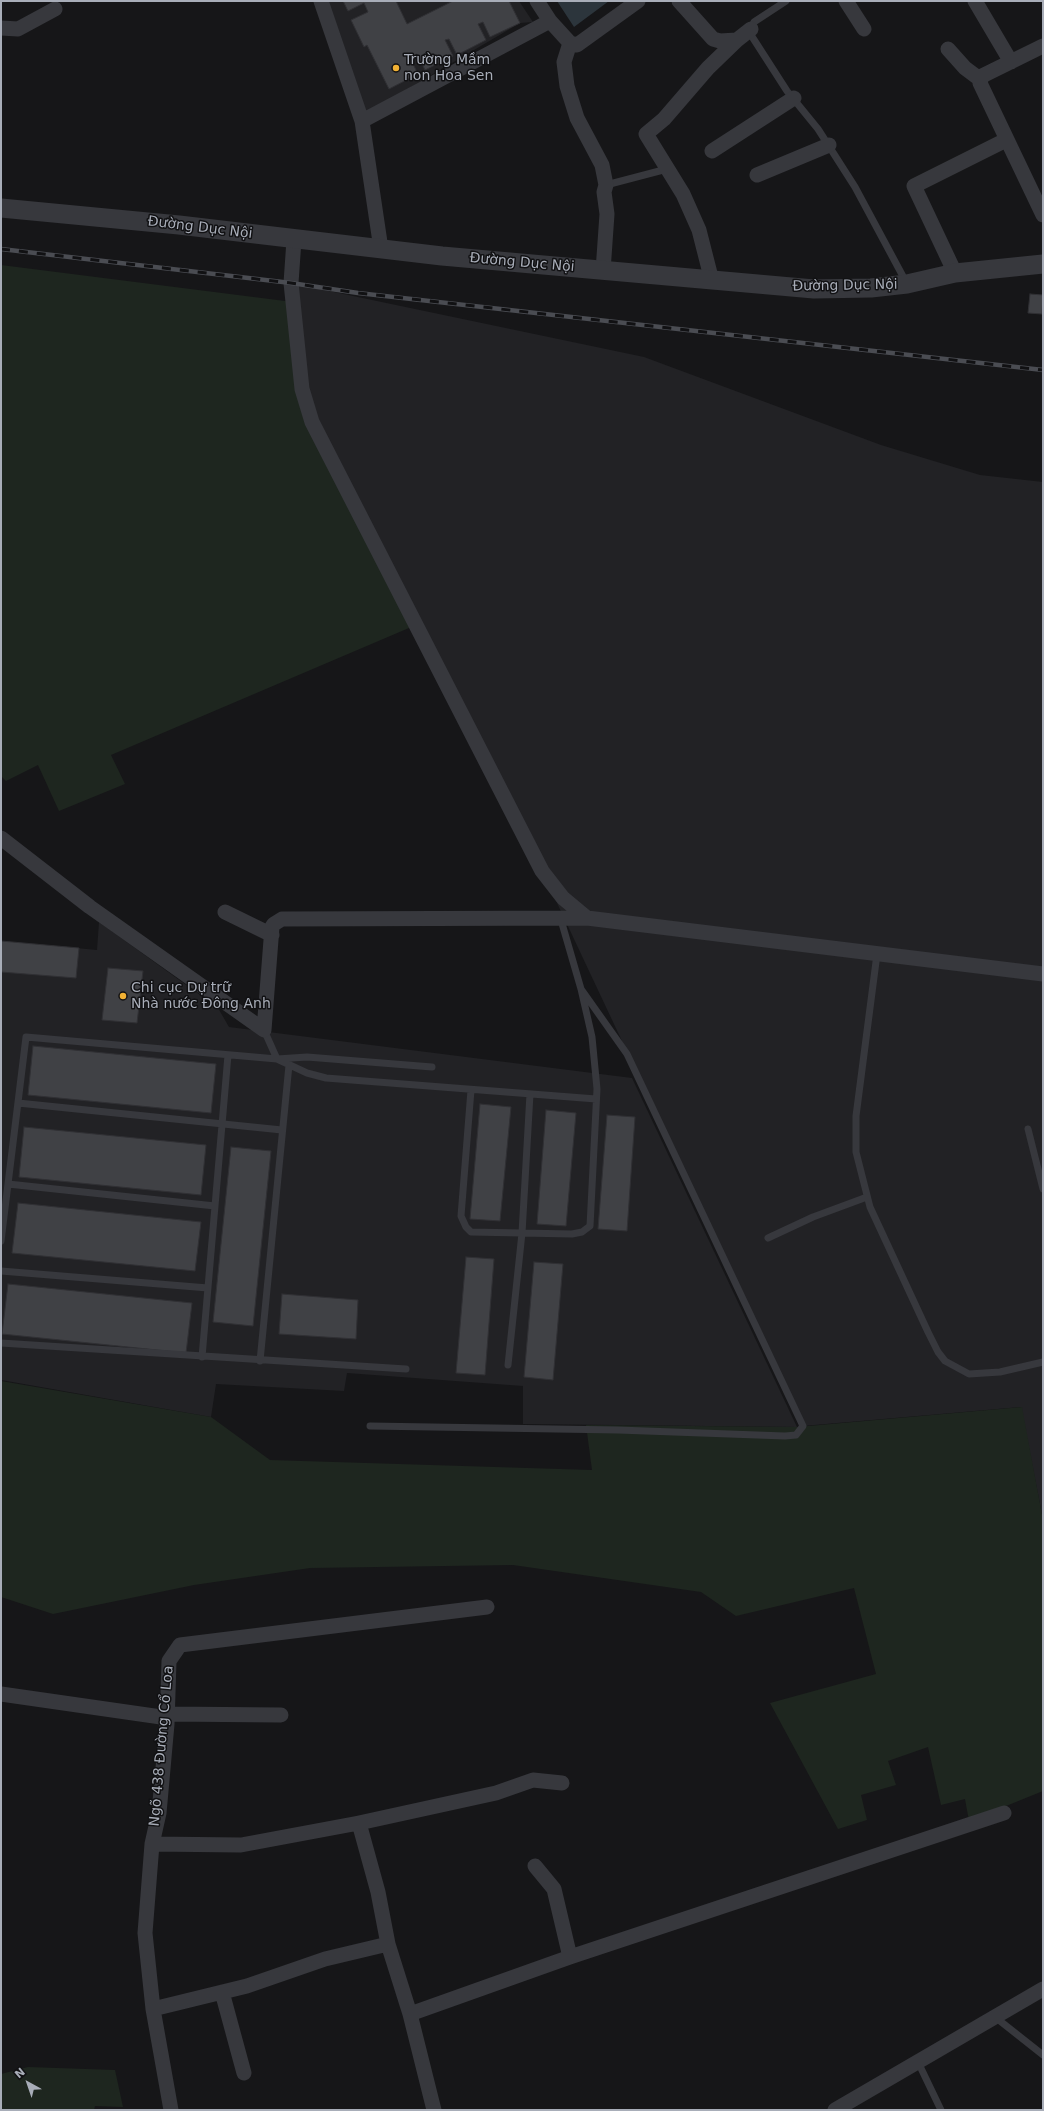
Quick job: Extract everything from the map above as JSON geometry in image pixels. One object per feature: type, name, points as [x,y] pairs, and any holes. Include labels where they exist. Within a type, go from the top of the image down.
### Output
[{"type":"street","points":[[321,1],[362,122],[381,249]]},
{"type":"street","points":[[537,1],[550,20],[570,44],[577,45],[638,1]]},
{"type":"street","points":[[679,1],[713,39],[720,41],[737,40]]},
{"type":"street","points":[[846,1],[864,29]]},
{"type":"street","points":[[976,1],[1011,62]]},
{"type":"street","points":[[1,28],[18,29],[55,9]]},
{"type":"street","points":[[362,122],[550,20]]},
{"type":"street","points":[[712,280],[699,230],[683,194],[646,134],[664,119],[708,68],[737,40],[751,29]]},
{"type":"street","points":[[570,44],[564,62],[567,86],[577,118],[602,165],[606,185],[604,192],[607,214],[603,271]]},
{"type":"street","points":[[1043,46],[982,76],[980,80],[980,86],[1043,215]]},
{"type":"street","points":[[948,49],[965,68],[980,80]]},
{"type":"street","points":[[712,151],[794,98]]},
{"type":"street","points":[[955,273],[914,186],[1006,140]]},
{"type":"street","points":[[757,176],[829,145]]},
{"type":"street","name":"Đường Dục Nội","points":[[1,208],[172,224],[294,240],[381,249],[603,271],[814,289],[872,288],[907,284],[955,273],[1043,264]]},
{"type":"street","points":[[294,240],[291,283],[302,389],[312,422],[542,871],[563,898],[587,918]]},
{"type":"street","points":[[1,838],[90,907],[264,1030]]},
{"type":"street","points":[[225,912],[272,935]]},
{"type":"street","points":[[264,1030],[272,935],[274,924],[282,919],[561,920],[587,918],[1043,974]]},
{"type":"street","name":"Ngõ 438 Đường Cổ Loa","points":[[171,2110],[153,2009],[145,1933],[152,1844],[159,1813],[168,1716],[169,1661],[180,1645],[487,1607]]},
{"type":"street","points":[[1,1694],[168,1716],[281,1715]]},
{"type":"street","points":[[152,1844],[241,1845],[358,1823],[496,1792],[534,1780],[562,1783]]},
{"type":"street","points":[[410,2014],[570,1957],[1004,1813]]},
{"type":"street","points":[[358,1823],[378,1892],[388,1944],[410,2014],[434,2110]]},
{"type":"street","points":[[535,1866],[554,1889],[570,1957]]},
{"type":"street","points":[[153,2009],[247,1986],[325,1959],[388,1944]]},
{"type":"street","points":[[835,2110],[1043,1989]]},
{"type":"street","points":[[222,1992],[244,2073]]},
{"type":"lane","points":[[786,1],[754,22],[751,29],[751,35],[794,98],[829,145],[855,187],[907,284]]},
{"type":"lane","points":[[606,185],[667,169]]},
{"type":"lane","points":[[471,1090],[461,1216],[466,1227],[471,1232],[572,1234],[582,1232],[590,1226],[596,1099],[592,1037],[581,989],[561,920]]},
{"type":"lane","points":[[877,954],[856,1116],[856,1152],[870,1207],[928,1332],[938,1352],[945,1361],[969,1374],[1000,1372],[1043,1362]]},
{"type":"lane","points":[[370,1426],[610,1430],[785,1436],[796,1435],[803,1426],[627,1054],[581,989]]},
{"type":"lane","points":[[264,1030],[277,1059],[289,1065],[326,1078],[596,1099]]},
{"type":"lane","points":[[1,1241],[26,1037],[277,1059],[307,1057],[432,1067]]},
{"type":"lane","points":[[202,1357],[228,1055]]},
{"type":"lane","points":[[260,1361],[289,1065]]},
{"type":"lane","points":[[508,1365],[522,1233],[530,1094]]},
{"type":"lane","points":[[18,1103],[282,1130]]},
{"type":"lane","points":[[1028,1129],[1043,1190]]},
{"type":"lane","points":[[8,1184],[215,1206]]},
{"type":"lane","points":[[768,1238],[813,1217],[867,1197]]},
{"type":"lane","points":[[1,1271],[208,1288]]},
{"type":"lane","points":[[1,1343],[260,1361],[406,1369]]},
{"type":"lane","points":[[994,2017],[1043,2055]]},
{"type":"lane","points":[[918,2062],[941,2110]]},
{"type":"shaded area","name":"Trường Mầm non Hoa Sen","points":[[327,1],[519,1],[533,22],[520,23],[365,114]]},
{"type":"shaded area","points":[[557,1],[609,1],[574,27]]},
{"type":"shaded area","points":[[1,265],[293,302],[302,389],[416,625],[111,755],[125,784],[59,811],[38,765],[6,781],[1,776]]},
{"type":"shaded area","points":[[291,283],[644,357],[881,445],[980,475],[1043,482],[1043,1520],[1021,1407],[803,1426],[542,871],[312,422]]},
{"type":"shaded area","points":[[99,922],[218,1008],[229,1027],[632,1078],[797,1427],[523,1424],[523,1386],[347,1373],[344,1391],[216,1384],[211,1417],[1,1380],[1,941],[97,950]]},
{"type":"shaded area","points":[[1,1381],[211,1417],[270,1460],[592,1470],[586,1425],[797,1427],[1022,1407],[1043,1520],[1043,1791],[969,1821],[965,1799],[941,1805],[928,1747],[888,1761],[896,1785],[861,1795],[867,1820],[838,1829],[770,1703],[876,1674],[854,1588],[736,1616],[701,1592],[513,1565],[310,1568],[194,1585],[53,1614],[1,1597]]},
{"type":"shaded area","points":[[28,2067],[115,2070],[123,2107],[95,2106],[94,2110],[1,2110],[1,2074]]},
{"type":"building","name":"Trường Mầm non Hoa Sen","points":[[343,1],[396,1],[407,24],[453,1],[509,1],[520,23],[490,37],[483,22],[478,24],[486,40],[457,55],[449,39],[445,40],[453,56],[425,70],[417,54],[410,58],[418,74],[389,89],[367,45],[364,47],[351,20],[368,12],[364,3],[348,11]]},
{"type":"building","points":[[1030,294],[1043,295],[1042,314],[1028,313]]},
{"type":"building","points":[[1,941],[79,948],[76,978],[1,972]]},
{"type":"building","name":"Chi cục Dự trữ Nhà nước Đông Anh","points":[[108,968],[143,971],[137,1023],[102,1020]]},
{"type":"building","points":[[33,1046],[216,1064],[211,1113],[28,1095]]},
{"type":"building","points":[[480,1104],[511,1107],[500,1221],[470,1219]]},
{"type":"building","points":[[546,1110],[576,1113],[566,1226],[537,1224]]},
{"type":"building","points":[[607,1115],[635,1117],[627,1231],[598,1229]]},
{"type":"building","points":[[24,1127],[206,1145],[201,1195],[19,1177]]},
{"type":"building","points":[[231,1147],[271,1151],[253,1326],[213,1322]]},
{"type":"building","points":[[18,1203],[201,1222],[195,1271],[12,1253]]},
{"type":"building","points":[[466,1257],[494,1259],[485,1375],[456,1373]]},
{"type":"building","points":[[534,1262],[563,1264],[553,1380],[524,1377]]},
{"type":"building","points":[[8,1284],[192,1303],[186,1353],[2,1334]]},
{"type":"building","points":[[282,1294],[358,1300],[356,1339],[279,1334]]},
{"type":"railway","points":[[1,249],[291,283],[358,293],[1043,370]]},
{"type":"place","name":"Trường Mầm non Hoa Sen","points":[[396,68]]},
{"type":"place","name":"Chi cục Dự trữ Nhà nước Đông Anh","points":[[123,996]]}]
